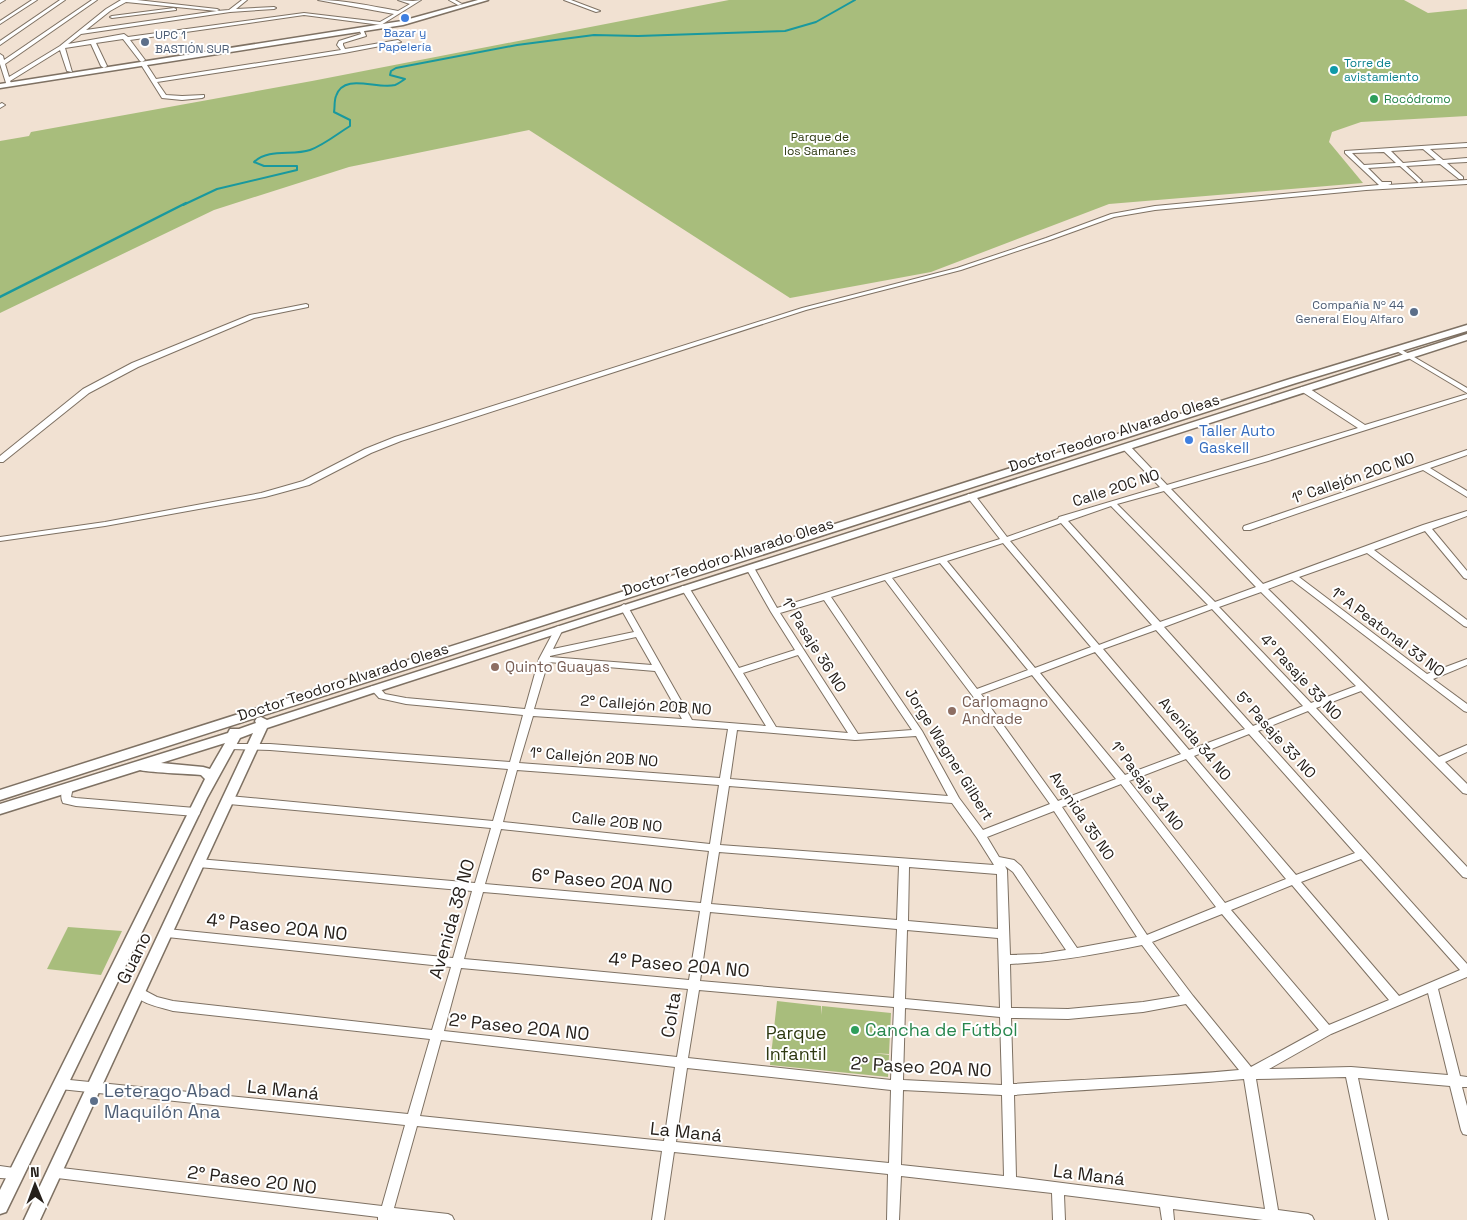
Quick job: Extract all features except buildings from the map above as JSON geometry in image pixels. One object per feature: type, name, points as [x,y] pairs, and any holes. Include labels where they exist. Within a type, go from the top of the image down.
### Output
[{"type":"main road","points":[[4,84],[70,71],[361,29],[401,21],[475,0]]},
{"type":"main road","points":[[4,84],[403,22],[486,0]]},
{"type":"main road","name":"Doctor Teodoro Alvarado Oleas","points":[[0,809],[68,787],[232,741],[261,719],[1397,349],[1467,328]]},
{"type":"main road","points":[[1445,335],[1455,341]]},
{"type":"main road","name":"Doctor Teodoro Alvarado Oleas","points":[[0,795],[230,721],[261,719],[375,688],[1467,337]]},
{"type":"main road","name":"Guano","points":[[32,1220],[254,746],[261,719]]},
{"type":"main road","points":[[230,721],[232,741]]},
{"type":"main road","name":"Guano","points":[[0,1207],[232,741]]},
{"type":"main road","points":[[116,773],[161,767],[203,771],[209,774],[212,780]]},
{"type":"street","points":[[0,23],[35,0]]},
{"type":"street","points":[[0,43],[63,0]]},
{"type":"street","points":[[3,63],[94,0]]},
{"type":"street","points":[[0,56],[3,63],[4,84],[62,47],[108,10],[125,0],[153,1],[230,11],[245,0]]},
{"type":"street","points":[[178,5],[185,0]]},
{"type":"street","points":[[320,0],[398,13]]},
{"type":"street","points":[[358,5],[366,0]]},
{"type":"street","points":[[400,0],[418,1]]},
{"type":"street","points":[[451,0],[460,4]]},
{"type":"street","points":[[566,0],[598,11]]},
{"type":"street","points":[[62,47],[311,14],[382,25],[418,1]]},
{"type":"street","points":[[112,17],[190,6]]},
{"type":"street","points":[[78,33],[230,11],[274,8]]},
{"type":"street","points":[[108,10],[165,98],[202,96]]},
{"type":"street","points":[[230,11],[238,23]]},
{"type":"street","points":[[344,51],[340,45],[341,42],[364,35],[361,29]]},
{"type":"street","points":[[93,42],[104,66]]},
{"type":"street","points":[[153,80],[398,42]]},
{"type":"street","points":[[62,47],[70,71]]},
{"type":"street","points":[[1465,179],[1381,184],[1347,152],[1467,145]]},
{"type":"street","points":[[1424,147],[1465,179]]},
{"type":"street","points":[[1386,150],[1419,181]]},
{"type":"street","points":[[1363,167],[1467,160]]},
{"type":"street","points":[[0,539],[114,522],[262,495],[306,483],[368,451],[398,440],[804,309],[959,269],[1113,215],[1155,208],[1465,179]]},
{"type":"street","points":[[0,460],[86,391],[135,364],[252,316],[306,306]]},
{"type":"street","points":[[1397,349],[1467,391]]},
{"type":"street","points":[[1304,389],[1364,428]]},
{"type":"street","name":"Calle 20C NO","points":[[775,612],[1005,540],[1165,486],[1265,459],[1467,396]]},
{"type":"street","points":[[1126,446],[1261,587],[1467,790]]},
{"type":"street","name":"1° Callejón 20C NO","points":[[1247,528],[1467,452]]},
{"type":"street","points":[[1425,468],[1467,495]]},
{"type":"street","name":"Avenida 34 NO","points":[[971,496],[1005,540],[1396,1002]]},
{"type":"street","name":"4° Pasaje 33 NO","points":[[1112,503],[1213,605],[1467,874]]},
{"type":"street","points":[[975,692],[1467,513]]},
{"type":"street","name":"5° Pasaje 33 NO","points":[[1062,520],[1467,971]]},
{"type":"street","points":[[1426,527],[1467,576]]},
{"type":"street","points":[[1367,549],[1467,624]]},
{"type":"street","name":"1° Pasaje 34 NO","points":[[942,560],[1034,671],[1224,909],[1327,1031]]},
{"type":"street","name":"1° Pasaje 36 NO","points":[[750,568],[775,612],[855,737]]},
{"type":"street","name":"1° A Peatonal 33 NO","points":[[1292,576],[1467,709]]},
{"type":"street","name":"Avenida 35 NO","points":[[887,577],[975,692],[1056,806],[1145,940],[1188,999],[1248,1074],[1273,1218]]},
{"type":"street","points":[[685,588],[773,730]]},
{"type":"street","name":"Jorge Wagner Gilbert","points":[[826,596],[919,733],[955,800],[981,835],[1002,870]]},
{"type":"street","points":[[624,607],[656,668],[689,723]]},
{"type":"street","name":"Avenida 38 NO","points":[[385,1217],[545,656],[558,630]]},
{"type":"street","points":[[545,656],[638,634]]},
{"type":"street","points":[[737,672],[800,651]]},
{"type":"street","points":[[545,656],[656,668]]},
{"type":"street","points":[[1426,678],[1467,662]]},
{"type":"street","name":"2° Callejón 20B NO","points":[[375,688],[382,696],[406,701],[530,712],[733,726],[855,737],[919,733]]},
{"type":"street","points":[[981,835],[1362,688]]},
{"type":"street","name":"Colta","points":[[658,1220],[733,726]]},
{"type":"street","name":"1° Callejón 20B NO","points":[[232,741],[254,746],[955,800]]},
{"type":"street","points":[[1438,761],[1467,748]]},
{"type":"street","points":[[68,787],[67,800],[76,802],[195,812]]},
{"type":"street","name":"Calle 20B NO","points":[[229,800],[497,825],[714,848],[1002,870]]},
{"type":"street","points":[[1004,960],[1074,953],[1145,940],[1363,854]]},
{"type":"street","points":[[996,860],[1010,863],[1017,868],[1074,953]]},
{"type":"street","points":[[893,1220],[904,862]]},
{"type":"street","name":"6° Paseo 20A NO","points":[[198,863],[1003,934]]},
{"type":"street","points":[[1002,870],[1010,1182]]},
{"type":"street","name":"4° Paseo 20A NO","points":[[167,933],[457,962],[1006,1012],[1068,1014],[1143,1007],[1188,999]]},
{"type":"street","points":[[1248,1074],[1327,1031],[1467,971]]},
{"type":"street","points":[[1432,986],[1461,1082],[1467,1130]]},
{"type":"street","name":"2° Paseo 20A NO","points":[[138,992],[154,1001],[173,1006],[876,1084],[1007,1090],[1098,1082],[1180,1080],[1248,1074],[1351,1072],[1461,1082]]},
{"type":"street","points":[[1351,1072],[1382,1220]]},
{"type":"street","name":"La Maná","points":[[60,1084],[413,1122],[1010,1182],[1273,1218],[1308,1220]]},
{"type":"street","points":[[0,1172],[16,1173]]},
{"type":"street","name":"2° Paseo 20 NO","points":[[53,1174],[385,1217],[448,1220]]},
{"type":"street","points":[[1058,1188],[1058,1220]]},
{"type":"street","points":[[1166,1202],[1168,1220]]},
{"type":"green space","name":"Parque de los Samanes","points":[[729,0],[1404,0],[1428,13],[1467,9],[1467,116],[1361,122],[1332,132],[1329,142],[1363,183],[1109,204],[931,272],[790,298],[529,130],[349,167],[214,210],[0,313],[0,141],[29,136],[31,132],[312,81]]},
{"type":"green space","points":[[68,927],[122,931],[101,975],[47,969]]},
{"type":"green space","name":"Parque Infantil","points":[[777,1001],[821,1006],[821,1015],[822,1006],[891,1013],[889,1054],[873,1053],[889,1055],[888,1077],[770,1065]]},
{"type":"waterway","points":[[183,205],[217,189],[297,170],[297,166],[264,166],[254,162],[267,155],[310,150],[350,126],[350,120],[334,112],[335,98],[340,89],[353,83],[395,85],[405,79],[390,75],[391,71],[396,68],[517,45],[594,35],[638,36],[785,31],[816,22],[855,0]]},
{"type":"waterway","points":[[0,297],[186,203]]},
{"type":"place","name":"Bazar y Papelería","points":[[405,18]]},
{"type":"place","name":"UPC 1 BASTIÓN SUR","points":[[145,42]]},
{"type":"place","name":"Torre de avistamiento","points":[[1334,70]]},
{"type":"place","name":"Rocódromo","points":[[1374,99]]},
{"type":"place","name":"Compañía Nº 44 General Eloy Alfaro","points":[[1414,312]]},
{"type":"place","name":"Taller Auto Gaskell","points":[[1189,440]]},
{"type":"place","name":"Quinto Guayas","points":[[495,667]]},
{"type":"place","name":"Carlomagno Andrade","points":[[952,711]]},
{"type":"place","name":"Cancha de Fútbol","points":[[855,1030]]},
{"type":"place","name":"Leterago Abad Maquilón Ana","points":[[94,1101]]}]
